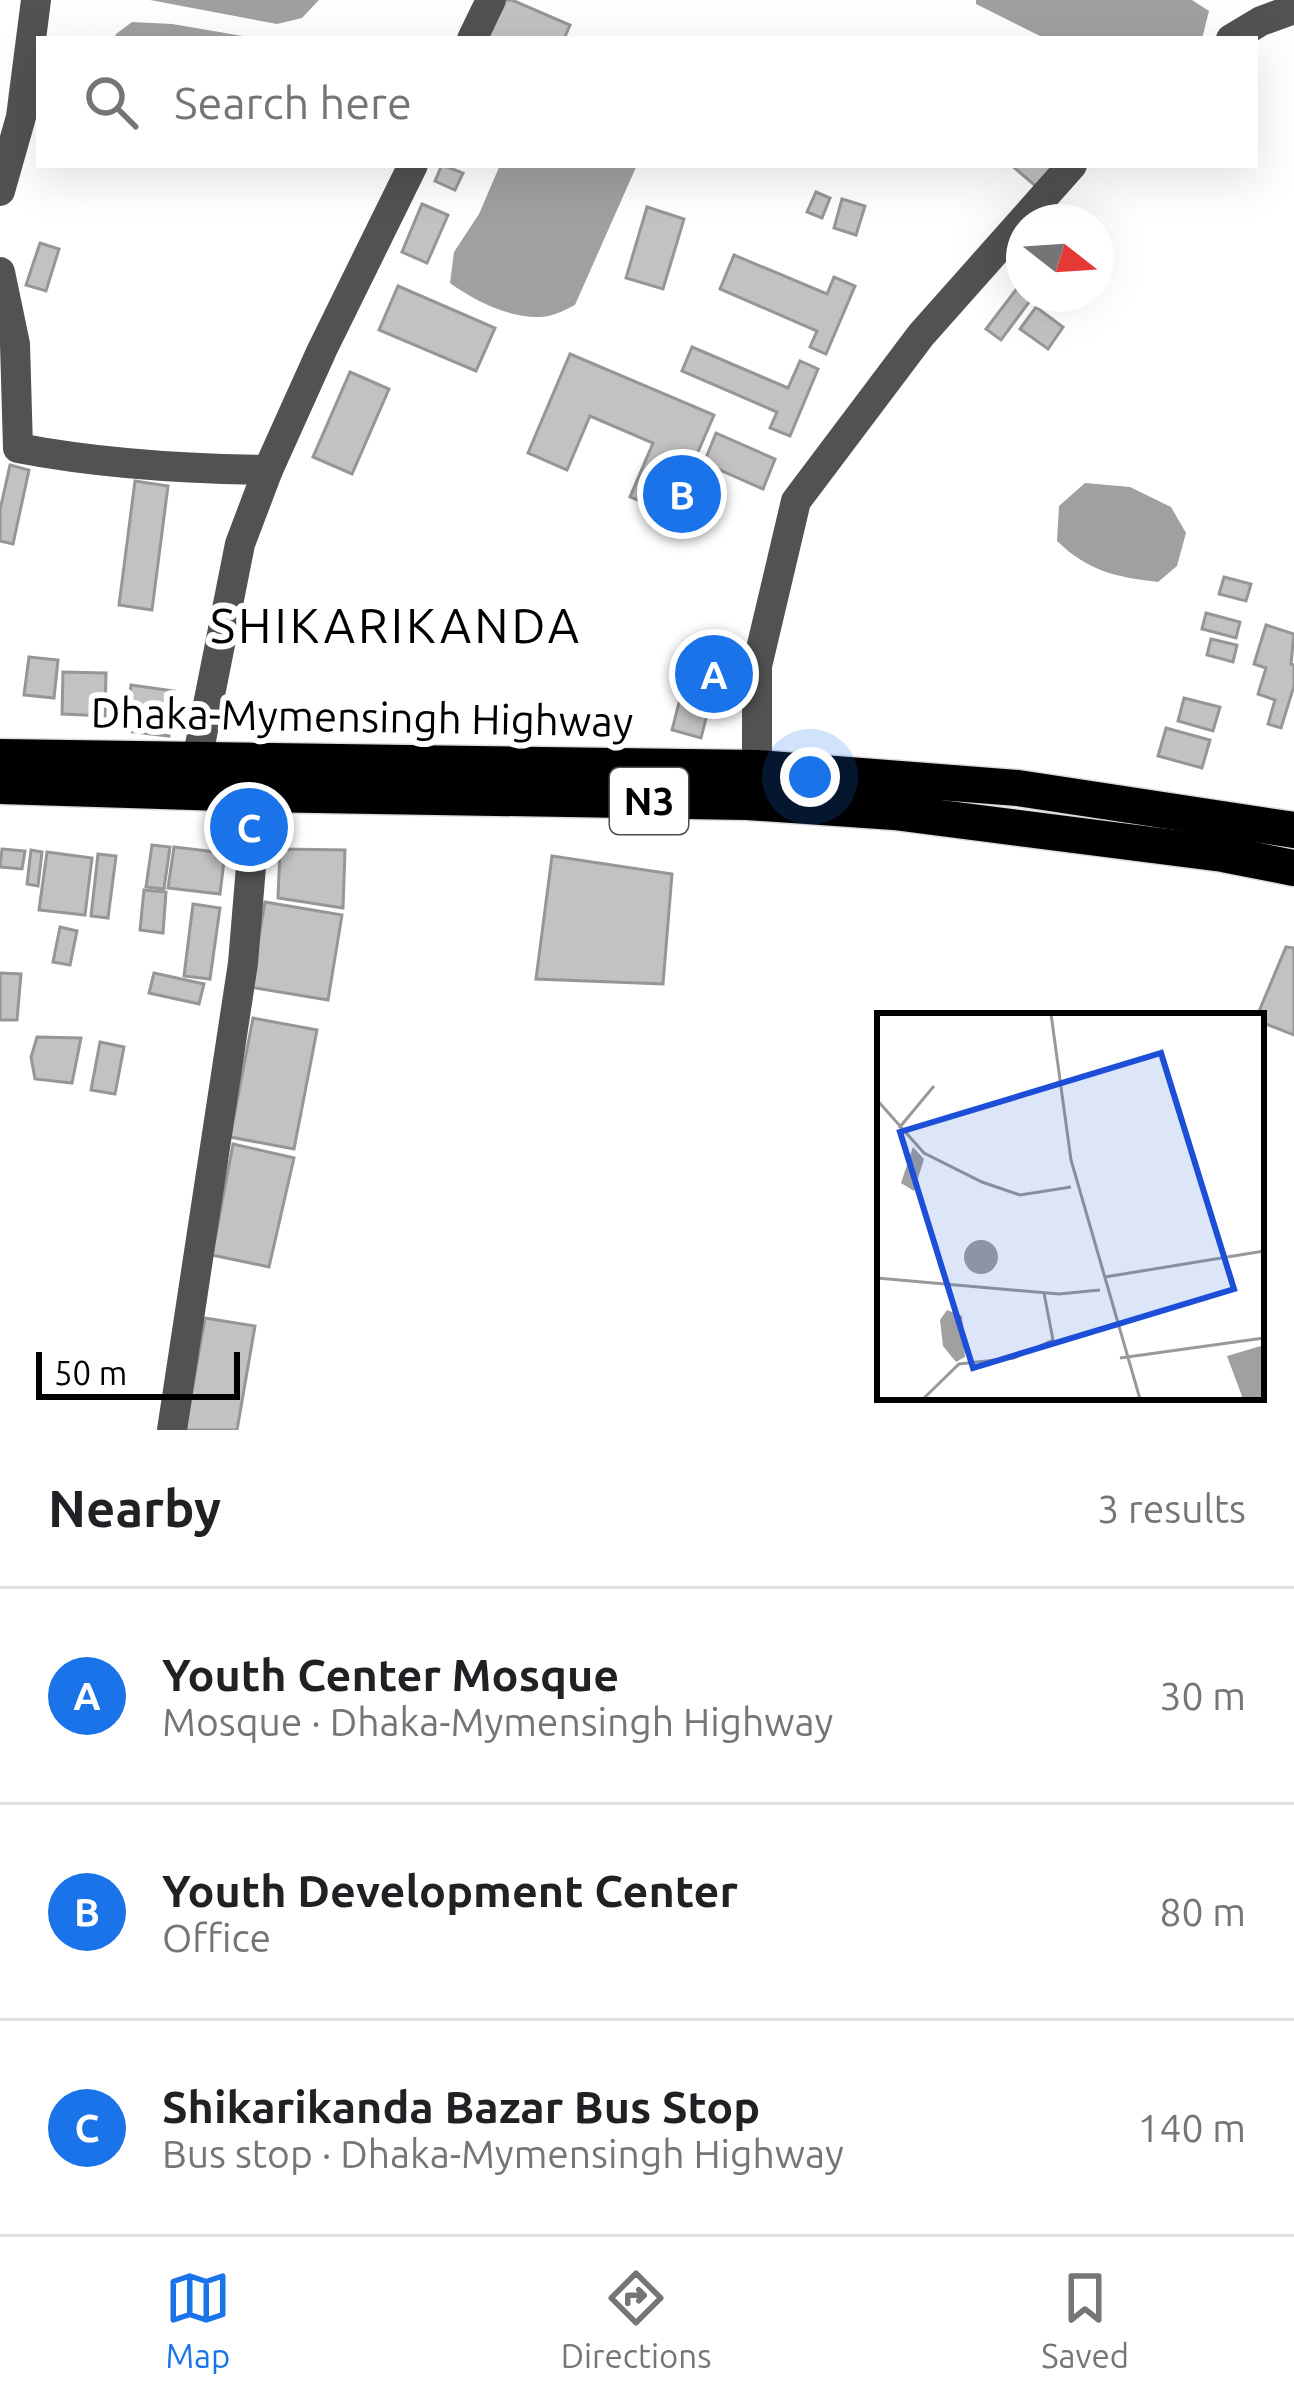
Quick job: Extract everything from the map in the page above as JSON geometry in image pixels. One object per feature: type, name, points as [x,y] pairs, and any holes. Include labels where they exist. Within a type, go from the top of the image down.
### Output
[{"type":"highway","name":"Dhaka-Mymensingh Highway","points":[[0,757],[758,768],[1018,788],[1294,830]]},
{"type":"highway","name":"Dhaka-Mymensingh Highway","points":[[0,787],[747,802],[893,812],[1222,854],[1294,868]]},
{"type":"street","points":[[0,191],[21,117],[36,0]]},
{"type":"street","points":[[473,36],[491,0]]},
{"type":"street","points":[[1236,36],[1294,9]]},
{"type":"street","points":[[197,760],[240,544],[322,350],[412,168]]},
{"type":"street","points":[[758,768],[757,666],[796,501],[921,335],[1069,168]]},
{"type":"street","points":[[0,272],[15,344],[19,448],[88,461],[268,470]]},
{"type":"street","points":[[172,1430],[243,963],[256,794]]},
{"type":"shaded area","points":[[150,0],[319,0],[302,18],[277,24]]},
{"type":"shaded area","points":[[976,0],[1192,0],[1209,11],[1203,36],[1040,36]]},
{"type":"shaded area","points":[[132,22],[242,36],[115,36]]},
{"type":"shaded area","points":[[499,168],[636,168],[575,305],[557,313],[528,317],[504,311],[450,283],[454,252],[479,214]]},
{"type":"shaded area","points":[[1085,483],[1130,487],[1171,507],[1186,533],[1177,566],[1158,582],[1128,578],[1091,566],[1068,551],[1057,541],[1059,506]]},
{"type":"building","points":[[504,0],[570,25],[565,36],[489,36]]},
{"type":"building","points":[[441,168],[463,173],[455,190],[435,181]]},
{"type":"building","points":[[1015,168],[1063,168],[1043,192]]},
{"type":"building","points":[[816,192],[830,198],[822,218],[807,212]]},
{"type":"building","points":[[842,199],[865,206],[856,235],[834,228]]},
{"type":"building","points":[[422,204],[448,215],[427,263],[402,252]]},
{"type":"building","points":[[647,207],[684,219],[663,289],[626,278]]},
{"type":"building","points":[[40,243],[59,249],[46,291],[26,285]]},
{"type":"building","points":[[734,255],[827,294],[834,277],[855,286],[826,354],[810,347],[817,331],[720,289]]},
{"type":"building","points":[[398,286],[495,328],[476,371],[379,330]]},
{"type":"building","points":[[1006,303],[1006,312],[1022,312],[1001,340],[986,329]]},
{"type":"building","points":[[1032,312],[1043,312],[1063,327],[1048,349],[1020,329]]},
{"type":"building","points":[[692,347],[788,388],[800,361],[818,369],[790,436],[770,428],[777,412],[682,371]]},
{"type":"building","points":[[570,354],[714,415],[671,514],[630,497],[653,443],[590,416],[567,470],[528,453]]},
{"type":"building","points":[[350,372],[389,389],[352,474],[313,457]]},
{"type":"building","points":[[716,433],[775,459],[763,489],[704,463]]},
{"type":"building","points":[[10,465],[29,470],[13,544],[0,541],[0,510]]},
{"type":"building","points":[[135,481],[168,486],[152,610],[119,605]]},
{"type":"building","points":[[1224,577],[1251,584],[1246,601],[1219,594]]},
{"type":"building","points":[[1206,613],[1240,622],[1236,638],[1202,629]]},
{"type":"building","points":[[1266,625],[1294,634],[1294,686],[1281,728],[1268,724],[1275,700],[1258,694],[1266,668],[1254,664]]},
{"type":"building","points":[[1211,639],[1237,645],[1233,662],[1207,655]]},
{"type":"building","points":[[29,657],[58,660],[54,698],[24,695]]},
{"type":"building","points":[[63,672],[106,673],[105,716],[62,714]]},
{"type":"building","points":[[131,685],[174,691],[169,736],[125,731]]},
{"type":"building","points":[[682,691],[711,699],[701,738],[672,730]]},
{"type":"building","points":[[1184,698],[1220,707],[1213,731],[1178,721]]},
{"type":"building","points":[[1166,728],[1210,740],[1202,768],[1158,756]]},
{"type":"building","points":[[152,845],[170,847],[164,889],[146,887]]},
{"type":"building","points":[[174,847],[225,853],[220,894],[168,888]]},
{"type":"building","points":[[2,849],[25,851],[22,869],[0,867]]},
{"type":"building","points":[[280,849],[345,850],[343,908],[278,898]]},
{"type":"building","points":[[31,850],[42,852],[38,886],[27,884]]},
{"type":"building","points":[[47,852],[92,858],[85,915],[39,910]]},
{"type":"building","points":[[98,854],[116,856],[108,918],[91,916]]},
{"type":"building","points":[[552,856],[672,874],[663,984],[536,979]]},
{"type":"building","points":[[144,890],[166,892],[163,933],[140,930]]},
{"type":"building","points":[[265,902],[342,915],[328,1000],[250,987]]},
{"type":"building","points":[[193,904],[220,908],[210,979],[184,976]]},
{"type":"building","points":[[60,927],[77,931],[70,965],[53,962]]},
{"type":"building","points":[[1286,947],[1294,948],[1294,1035],[1264,1023],[1264,1013],[1258,1013]]},
{"type":"building","points":[[0,973],[21,974],[17,1020],[0,1020]]},
{"type":"building","points":[[154,973],[204,984],[199,1004],[149,993]]},
{"type":"building","points":[[253,1018],[317,1030],[294,1149],[230,1137]]},
{"type":"building","points":[[37,1037],[81,1038],[72,1083],[35,1079],[31,1057]]},
{"type":"building","points":[[100,1042],[124,1047],[115,1094],[91,1090]]},
{"type":"building","points":[[233,1144],[294,1158],[269,1267],[212,1255]]},
{"type":"building","points":[[205,1318],[255,1326],[237,1430],[185,1430]]},
{"type":"place","name":"Youth Development Center","points":[[682,494]]},
{"type":"place","name":"Youth Center Mosque","points":[[714,674]]},
{"type":"place","name":"Shikarikanda Bazar Bus Stop","points":[[249,827]]},
{"type":"district","name":"SHIKARIKANDA","points":[[396,626]]}]
